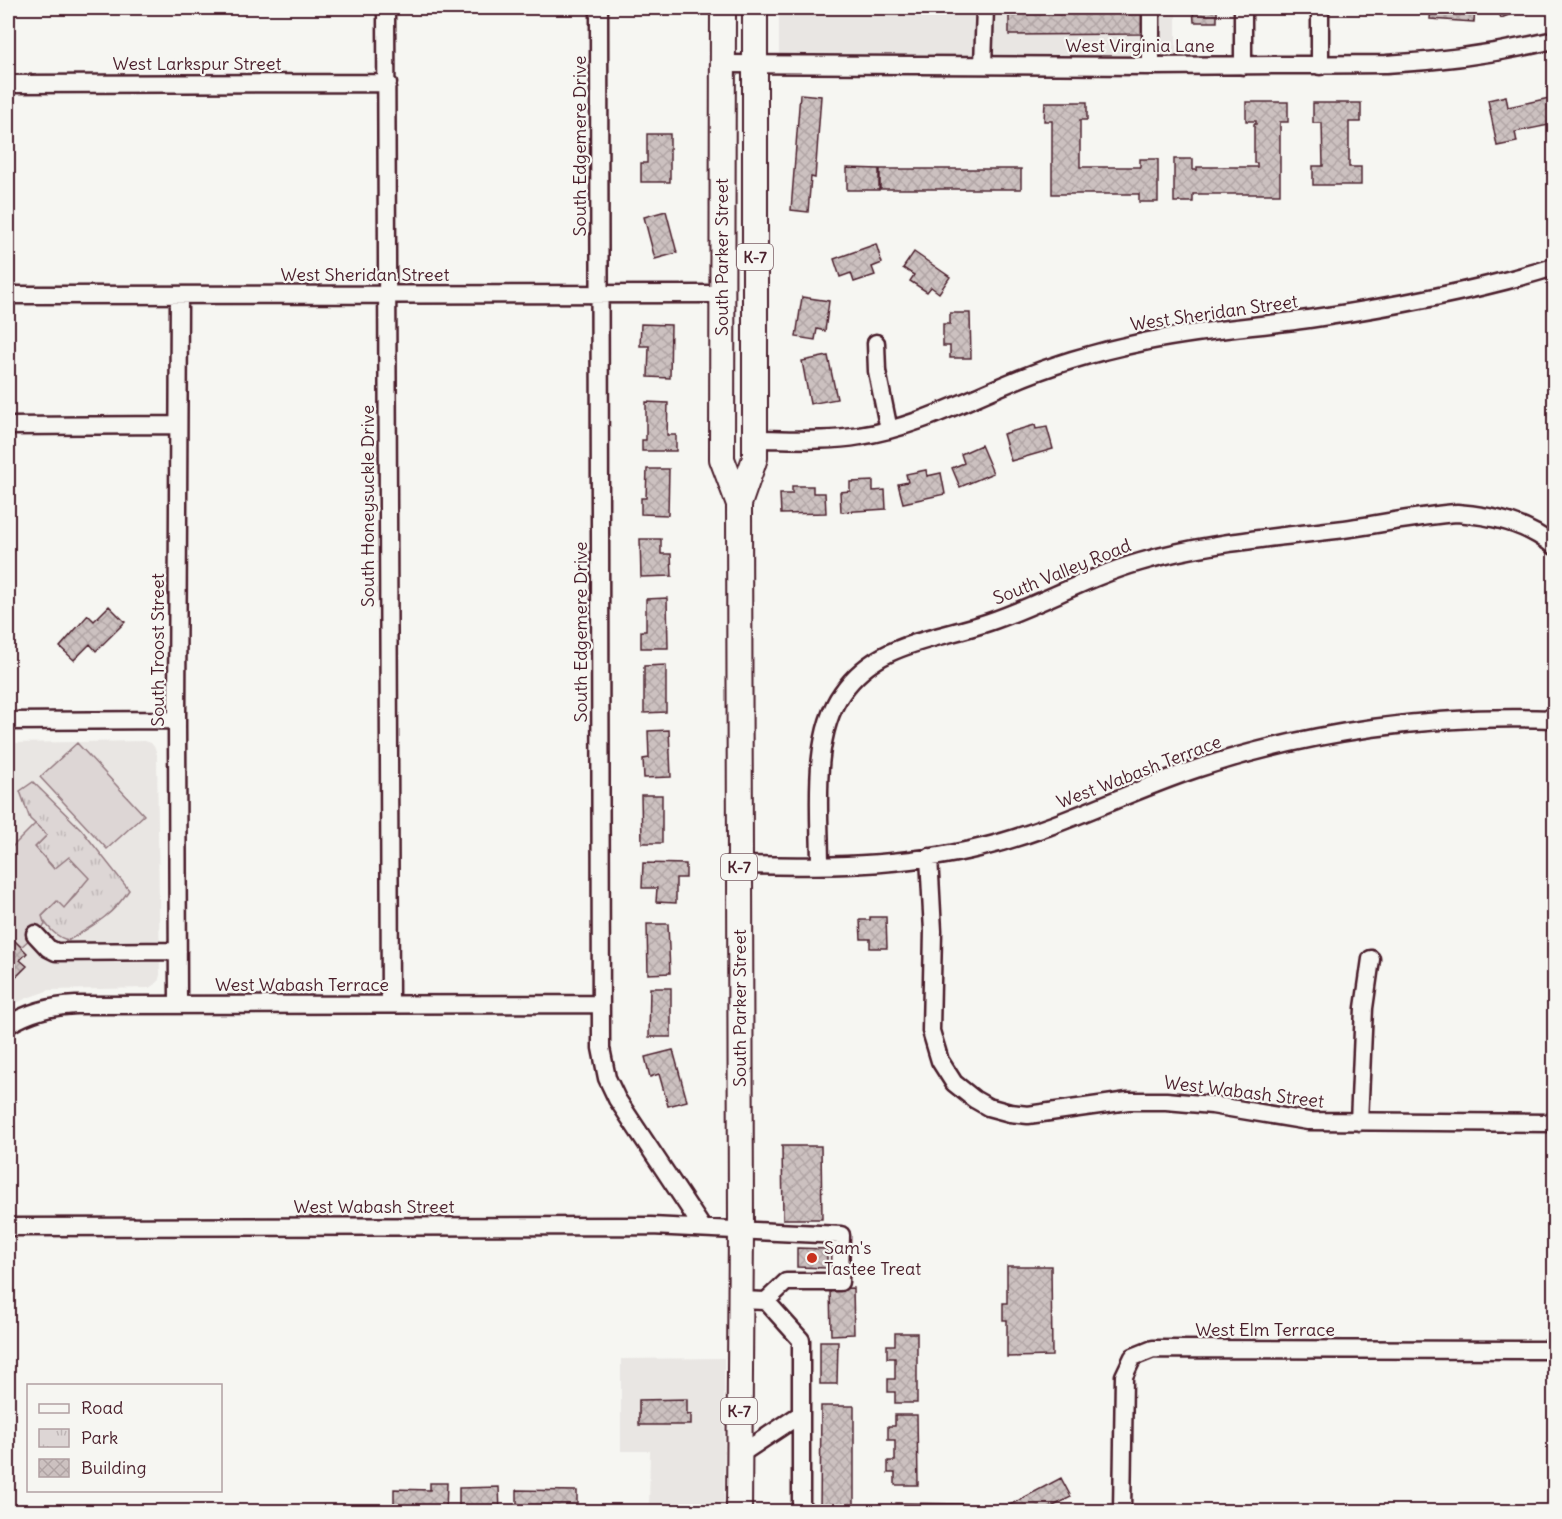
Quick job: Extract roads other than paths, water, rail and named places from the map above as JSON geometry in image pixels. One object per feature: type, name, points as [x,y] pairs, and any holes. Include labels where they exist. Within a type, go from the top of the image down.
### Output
[{"type":"highway","name":"South Parker Street","points":[[723,8],[722,459],[739,504]]},
{"type":"highway","name":"South Parker Street","points":[[739,1512],[741,1229],[739,504],[755,458],[755,8]]},
{"type":"street","name":"South Honeysuckle Drive","points":[[386,8],[390,1004]]},
{"type":"street","name":"South Edgemere Drive","points":[[599,8],[602,1048],[607,1078],[617,1099],[702,1227]]},
{"type":"street","points":[[983,65],[985,8]]},
{"type":"street","points":[[1151,8],[1151,66]]},
{"type":"street","points":[[1243,8],[1243,66]]},
{"type":"street","points":[[1320,8],[1320,66]]},
{"type":"street","name":"West Virginia Lane","points":[[723,64],[1320,66],[1425,62],[1507,51],[1554,40]]},
{"type":"street","name":"West Larkspur Street","points":[[8,84],[388,83]]},
{"type":"street","name":"West Sheridan Street","points":[[755,439],[825,439],[860,436],[889,430],[928,419],[1011,382],[1095,353],[1183,335],[1313,319],[1400,304],[1463,291],[1554,267]]},
{"type":"street","name":"West Sheridan Street","points":[[8,295],[722,294]]},
{"type":"street","name":"South Troost Street","points":[[178,1005],[179,296]]},
{"type":"street","points":[[876,343],[877,371],[889,430]]},
{"type":"street","points":[[8,426],[178,424]]},
{"type":"street","name":"South Valley Road","points":[[820,865],[821,744],[828,718],[840,694],[853,679],[867,665],[892,650],[1010,615],[1122,567],[1181,551],[1226,543],[1457,513],[1487,515],[1512,522],[1540,534],[1554,546]]},
{"type":"street","name":"West Wabash Terrace","points":[[739,865],[868,864],[981,848],[1029,834],[1194,770],[1237,756],[1294,742],[1353,730],[1419,722],[1554,719]]},
{"type":"street","points":[[8,721],[177,720]]},
{"type":"street","name":"West Wabash Street","points":[[929,857],[933,932],[931,1031],[940,1061],[954,1083],[974,1100],[988,1107],[1028,1115],[1128,1101],[1166,1101],[1212,1105],[1297,1120],[1554,1123]]},
{"type":"street","points":[[35,934],[48,948],[56,952],[178,951]]},
{"type":"street","points":[[1359,1122],[1364,1020],[1371,958]]},
{"type":"street","name":"West Wabash Terrace","points":[[8,1025],[34,1012],[56,1006],[601,1004]]},
{"type":"street","name":"West Wabash Street","points":[[8,1227],[702,1227],[841,1235],[840,1282],[786,1282],[766,1301]]},
{"type":"street","points":[[739,1300],[766,1301],[801,1340],[801,1512]]},
{"type":"street","name":"West Elm Terrace","points":[[1122,1512],[1124,1376],[1133,1357],[1154,1349],[1554,1350]]},
{"type":"street","points":[[739,1455],[801,1414]]},
{"type":"place","name":"Sam's Tastee Treat","points":[[812,1258]]}]
